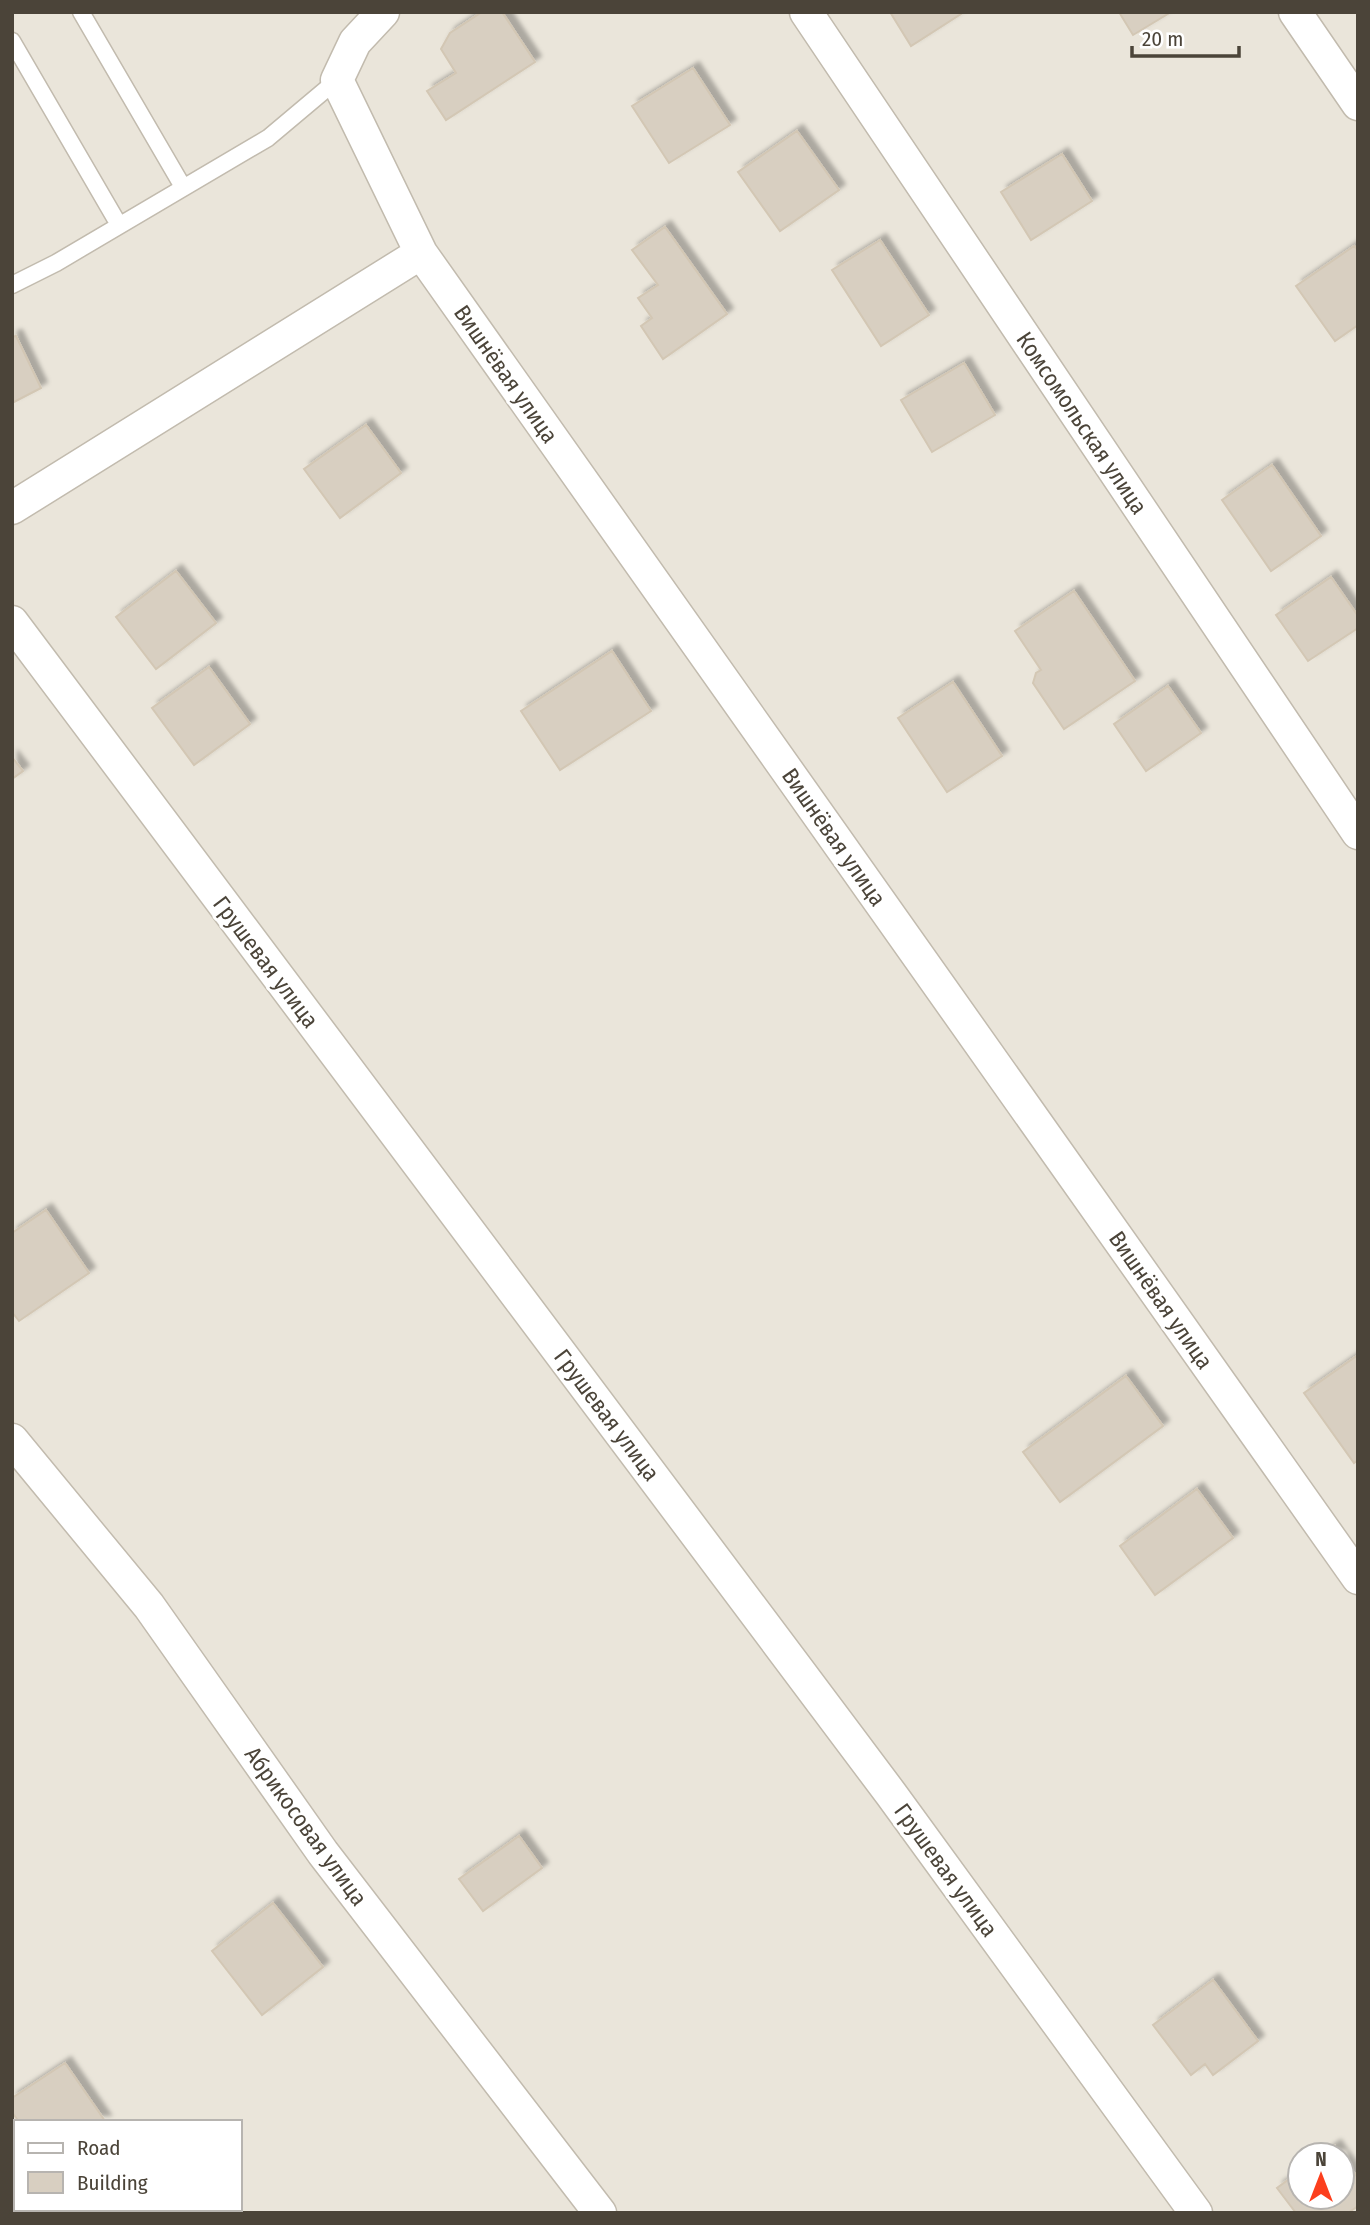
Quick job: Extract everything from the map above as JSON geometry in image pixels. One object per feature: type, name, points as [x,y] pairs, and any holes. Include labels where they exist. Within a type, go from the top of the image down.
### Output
[{"type":"street","points":[[337,80],[355,42],[383,12]]},
{"type":"street","name":"Комсомольская улица","points":[[806,12],[1358,834]]},
{"type":"street","points":[[1295,12],[1358,104]]},
{"type":"street","name":"Вишнёвая улица","points":[[337,80],[421,253],[1358,1578]]},
{"type":"street","points":[[12,508],[421,253]]},
{"type":"street","name":"Грушевая улица","points":[[12,622],[891,1794],[1196,2213]]},
{"type":"street","name":"Абрикосовая улица","points":[[12,1440],[149,1606],[323,1853],[600,2213]]},
{"type":"lane","points":[[81,12],[183,187]]},
{"type":"lane","points":[[12,41],[120,225]]},
{"type":"lane","points":[[12,285],[56,263],[268,138],[337,80]]},
{"type":"shaded area","points":[[12,12],[1358,12],[1358,2213],[12,2213]]},
{"type":"building","points":[[482,12],[502,12],[535,62],[446,120],[427,91],[456,73],[441,49],[450,33]]},
{"type":"building","points":[[890,12],[964,12],[911,46]]},
{"type":"building","points":[[1119,12],[1171,12],[1133,35]]},
{"type":"building","points":[[693,68],[730,125],[669,163],[632,106]]},
{"type":"building","points":[[797,131],[839,190],[780,231],[738,172]]},
{"type":"building","points":[[1062,154],[1092,201],[1031,240],[1001,192]]},
{"type":"building","points":[[665,227],[727,314],[663,359],[641,326],[652,318],[638,298],[658,285],[632,250]]},
{"type":"building","points":[[880,240],[929,315],[881,346],[832,270]]},
{"type":"building","points":[[1354,246],[1358,250],[1358,325],[1335,341],[1296,286]]},
{"type":"building","points":[[16,336],[41,388],[12,403],[12,337]]},
{"type":"building","points":[[964,363],[995,415],[932,452],[901,400]]},
{"type":"building","points":[[366,425],[401,473],[340,518],[304,469]]},
{"type":"building","points":[[1272,465],[1321,536],[1271,571],[1222,500]]},
{"type":"building","points":[[176,571],[216,623],[156,669],[116,617]]},
{"type":"building","points":[[1331,577],[1358,616],[1358,628],[1308,661],[1276,615]]},
{"type":"building","points":[[1074,591],[1135,681],[1064,729],[1033,683],[1036,673],[1041,670],[1015,631]]},
{"type":"building","points":[[612,651],[651,711],[560,770],[521,711]]},
{"type":"building","points":[[209,667],[250,724],[194,765],[152,708]]},
{"type":"building","points":[[953,682],[1002,756],[947,792],[898,718]]},
{"type":"building","points":[[1168,686],[1201,733],[1146,771],[1114,724]]},
{"type":"building","points":[[12,757],[23,771],[12,779]]},
{"type":"building","points":[[46,1210],[89,1273],[19,1321],[12,1312],[12,1233]]},
{"type":"building","points":[[1358,1355],[1358,1460],[1354,1463],[1304,1393]]},
{"type":"building","points":[[1126,1376],[1163,1426],[1060,1502],[1023,1452]]},
{"type":"building","points":[[1197,1489],[1233,1538],[1155,1595],[1120,1546]]},
{"type":"building","points":[[519,1836],[542,1868],[483,1911],[459,1879]]},
{"type":"building","points":[[273,1903],[323,1967],[262,2015],[212,1951]]},
{"type":"building","points":[[1213,1980],[1258,2041],[1213,2075],[1205,2064],[1191,2075],[1153,2025]]},
{"type":"building","points":[[65,2063],[104,2120],[18,2120],[12,2112],[12,2098]]},
{"type":"building","points":[[1356,2175],[1358,2178],[1356,2207]]},
{"type":"building","points":[[1286,2181],[1286,2200],[1277,2188]]},
{"type":"building","points":[[1294,2211],[1351,2211],[1348,2213]]}]
